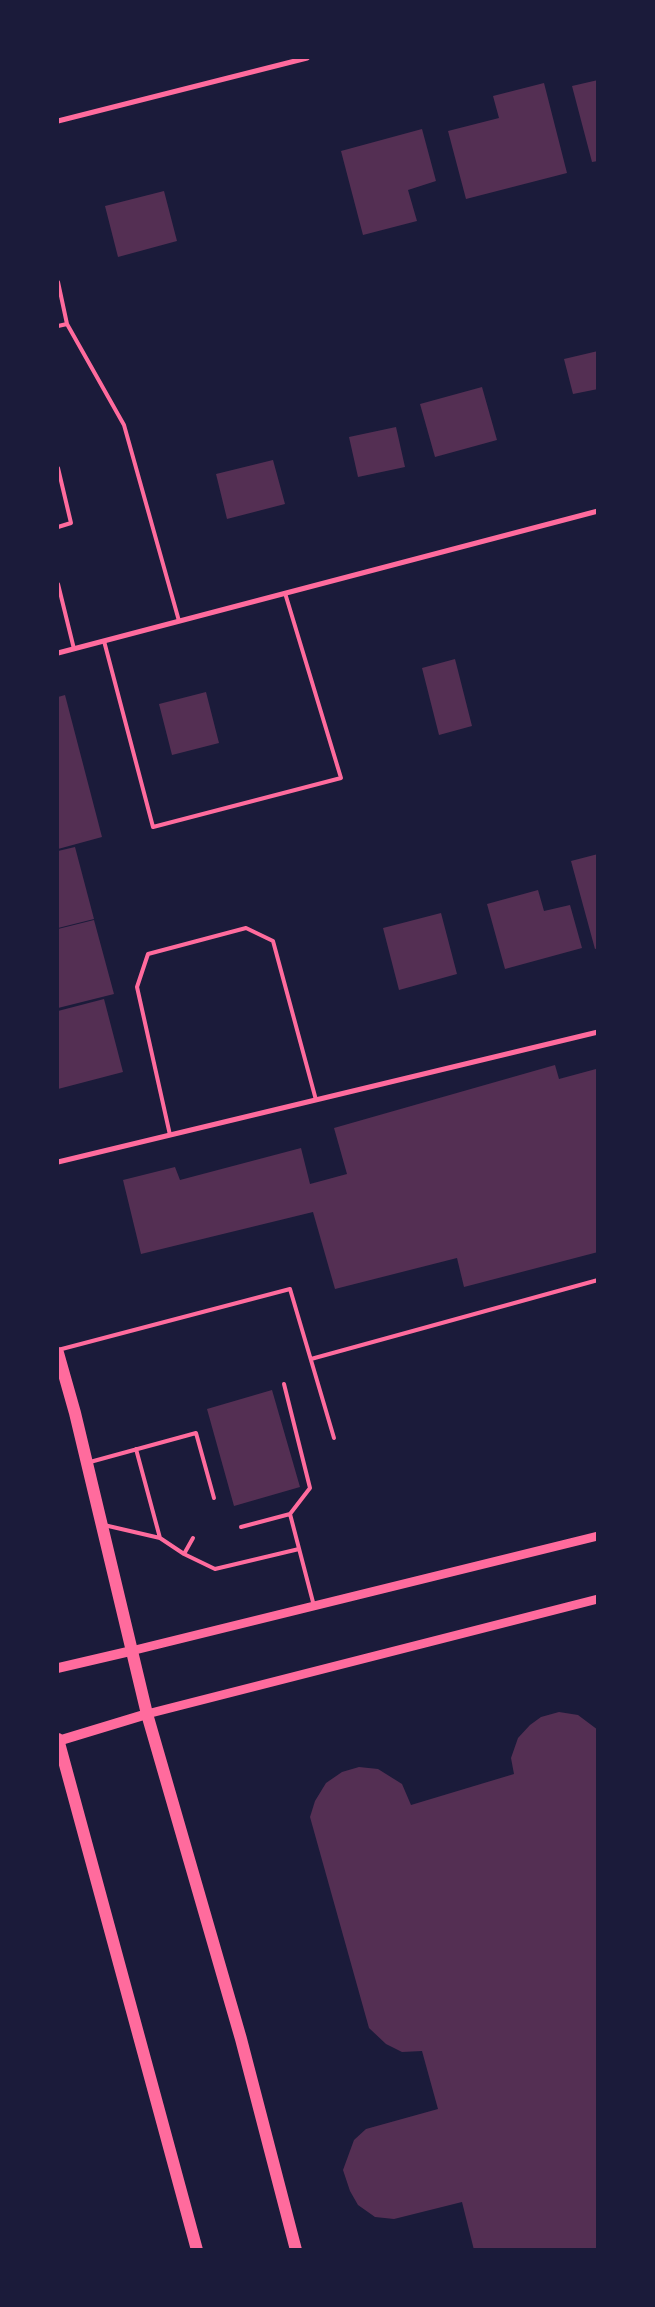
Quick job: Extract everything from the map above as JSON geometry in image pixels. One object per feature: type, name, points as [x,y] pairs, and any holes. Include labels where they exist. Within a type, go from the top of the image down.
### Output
[{"type":"main road","points":[[58,1352],[146,1714],[240,2039],[296,2250]]},
{"type":"main road","points":[[58,1668],[131,1651]]},
{"type":"main road","points":[[146,1714],[58,1740],[197,2250]]},
{"type":"street","points":[[58,121],[307,58]]},
{"type":"street","points":[[58,653],[598,511]]},
{"type":"street","points":[[58,1162],[598,1032]]},
{"type":"street","points":[[131,1651],[598,1536]]},
{"type":"street","points":[[146,1714],[598,1599]]},
{"type":"lane","points":[[58,282],[67,324],[124,425],[180,621]]},
{"type":"lane","points":[[58,326],[67,324]]},
{"type":"lane","points":[[58,468],[71,523],[58,526]]},
{"type":"lane","points":[[58,584],[74,649]]},
{"type":"lane","points":[[104,641],[153,827],[341,778],[285,593]]},
{"type":"lane","points":[[170,1135],[137,986],[148,954],[246,928],[273,941],[316,1100]]},
{"type":"lane","points":[[311,1360],[598,1280]]},
{"type":"lane","points":[[58,1352],[290,1289],[334,1438]]},
{"type":"lane","points":[[241,1527],[290,1514],[310,1488],[284,1384]]},
{"type":"lane","points":[[86,1462],[196,1433],[214,1498]]},
{"type":"lane","points":[[136,1449],[160,1538]]},
{"type":"lane","points":[[290,1514],[314,1606]]},
{"type":"lane","points":[[101,1525],[160,1538],[184,1554],[215,1569],[299,1548]]},
{"type":"lane","points":[[184,1554],[193,1538]]},
{"type":"building","points":[[598,80],[598,161],[592,162],[572,86]]},
{"type":"building","points":[[544,83],[567,173],[466,199],[448,131],[499,118],[493,96]]},
{"type":"building","points":[[422,129],[436,181],[408,190],[417,221],[363,235],[341,151]]},
{"type":"building","points":[[164,191],[177,241],[118,257],[105,206]]},
{"type":"building","points":[[598,351],[598,389],[573,394],[564,359]]},
{"type":"building","points":[[482,387],[497,440],[435,457],[420,404]]},
{"type":"building","points":[[396,427],[405,467],[358,477],[349,437]]},
{"type":"building","points":[[273,460],[285,504],[227,519],[216,474]]},
{"type":"building","points":[[455,659],[472,726],[439,735],[422,668]]},
{"type":"building","points":[[206,692],[219,743],[172,755],[159,704]]},
{"type":"building","points":[[65,695],[102,837],[58,849],[58,697]]},
{"type":"building","points":[[75,847],[94,919],[58,928],[58,851]]},
{"type":"building","points":[[598,854],[598,948],[595,949],[571,861]]},
{"type":"building","points":[[538,890],[544,911],[570,905],[582,948],[505,969],[487,904]]},
{"type":"building","points":[[441,913],[457,974],[399,990],[383,928]]},
{"type":"building","points":[[94,920],[114,994],[58,1008],[58,929]]},
{"type":"building","points":[[104,999],[123,1072],[58,1089],[58,1011]]},
{"type":"building","points":[[555,1065],[559,1079],[596,1069],[598,1252],[464,1287],[457,1258],[335,1289],[313,1212],[141,1254],[123,1180],[175,1167],[180,1180],[301,1148],[310,1184],[347,1174],[334,1128]]},
{"type":"building","points":[[272,1390],[300,1487],[234,1506],[207,1409]]},
{"type":"building","points":[[559,1712],[578,1715],[598,1730],[598,2250],[474,2250],[462,2202],[394,2219],[375,2217],[358,2205],[350,2191],[343,2170],[354,2140],[366,2129],[438,2109],[422,2051],[402,2052],[386,2044],[369,2028],[310,1817],[315,1801],[326,1783],[342,1772],[359,1767],[378,1769],[402,1784],[411,1805],[514,1774],[511,1758],[518,1738],[530,1725],[541,1717]]}]
